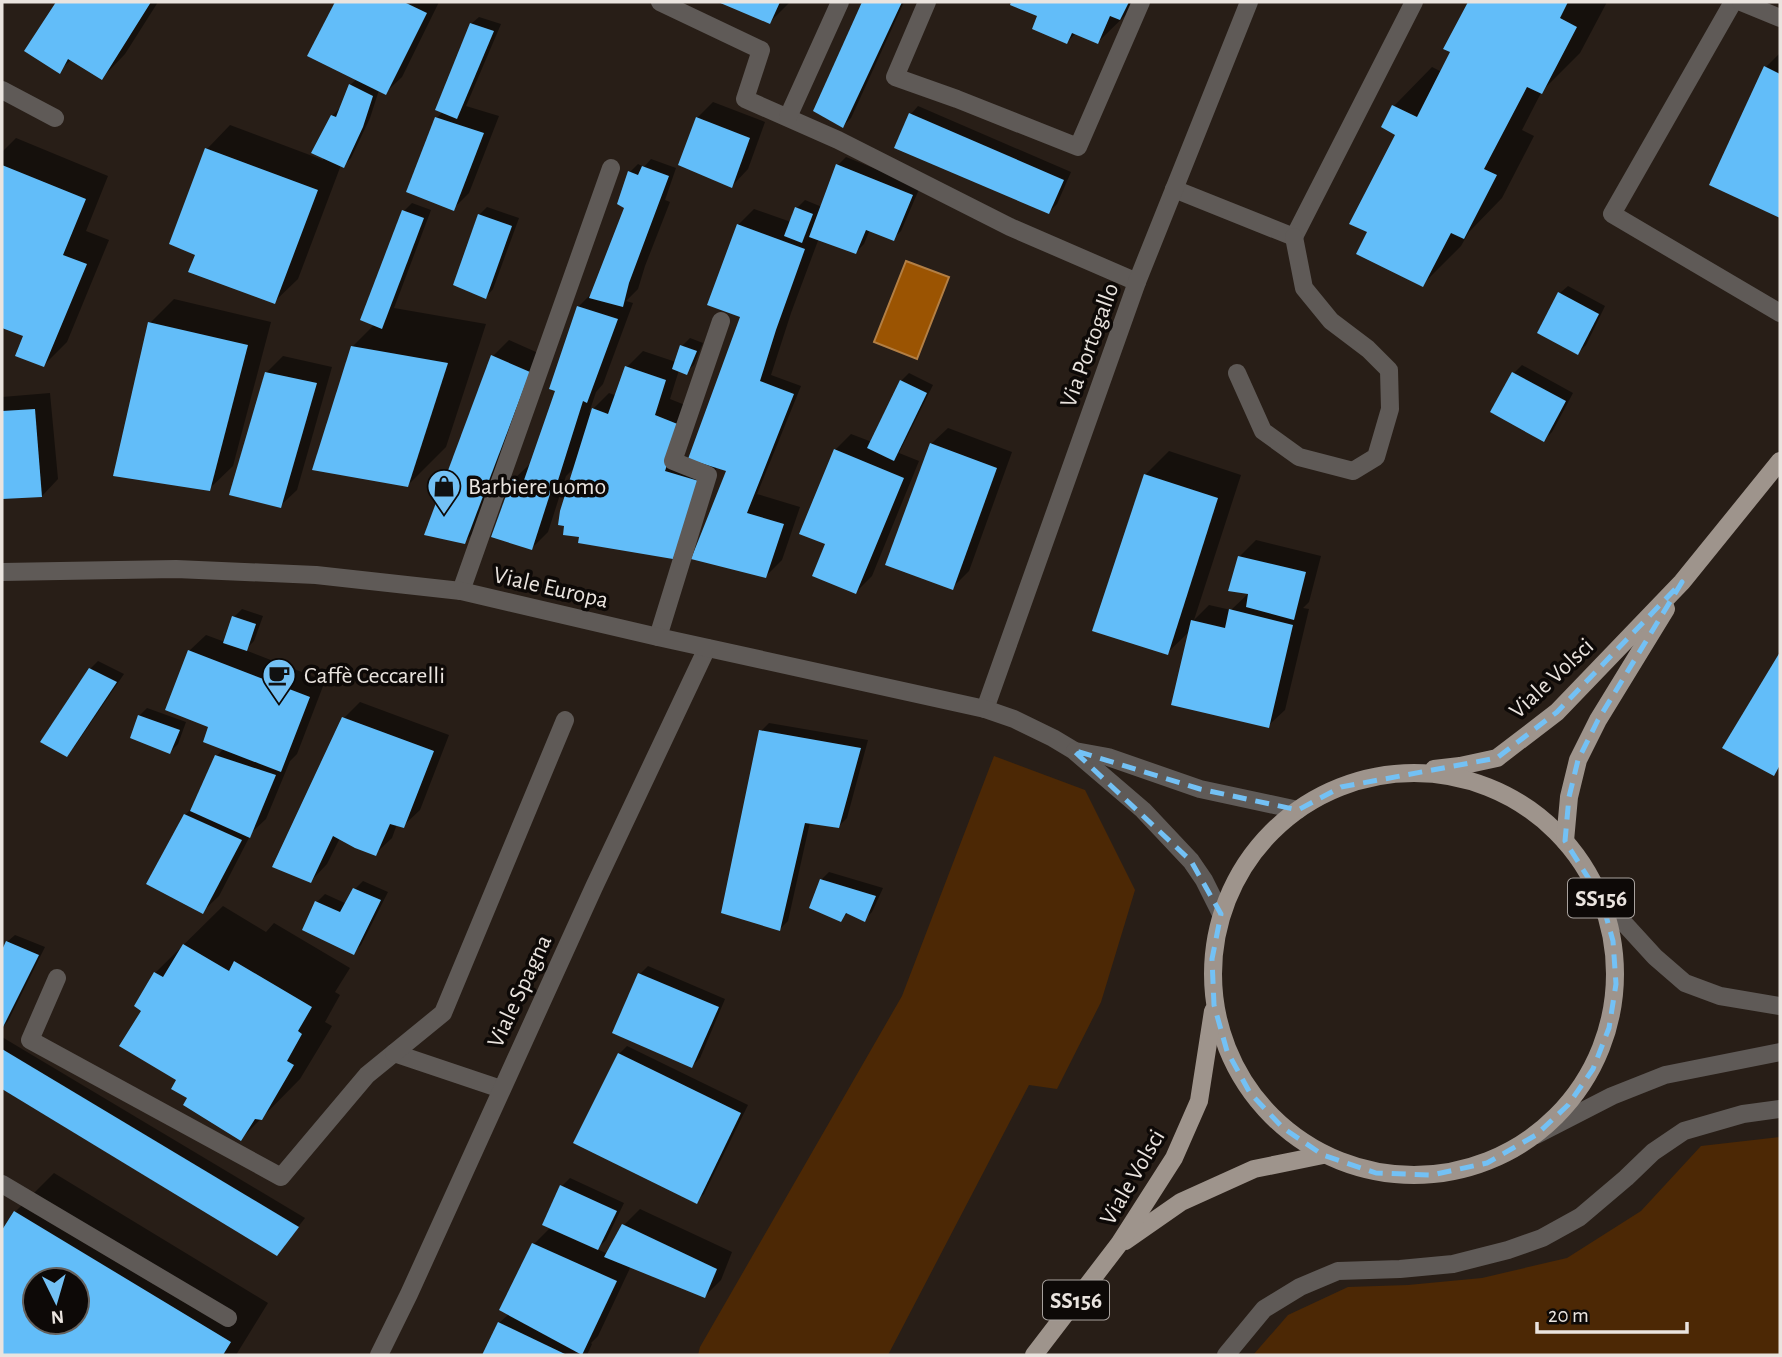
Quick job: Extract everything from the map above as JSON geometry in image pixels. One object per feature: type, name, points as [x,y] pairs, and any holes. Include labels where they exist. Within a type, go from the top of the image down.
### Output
[{"type":"main road","name":"Viale Volsci","points":[[1389,775],[1437,774],[1485,786],[1528,808],[1565,841],[1585,868],[1601,898],[1613,941],[1616,984],[1609,1028],[1593,1069],[1567,1105],[1536,1136],[1487,1163],[1432,1175],[1376,1173],[1323,1155],[1283,1128],[1250,1093],[1227,1051],[1214,1005],[1212,983],[1215,936],[1221,914],[1239,873],[1265,838],[1298,810],[1341,787],[1389,775],[1460,766],[1497,758],[1557,712],[1682,582],[1780,461]]},
{"type":"main road","name":"Viale Volsci","points":[[1565,841],[1569,797],[1578,760],[1598,720],[1682,582]]},
{"type":"main road","name":"Viale Volsci","points":[[1119,1244],[1174,1158],[1199,1101],[1214,1005]]},
{"type":"main road","name":"Viale Volsci","points":[[1119,1244],[1181,1202],[1242,1175],[1323,1155]]},
{"type":"main road","name":"SS156","points":[[1034,1355],[1119,1244]]},
{"type":"street","points":[[660,2],[761,50],[745,99],[788,117],[1010,226],[1137,282]]},
{"type":"street","points":[[788,117],[840,2]]},
{"type":"street","points":[[927,2],[895,77],[1078,147],[1141,2]]},
{"type":"street","name":"Via Portogallo","points":[[985,709],[1137,282],[1249,2]]},
{"type":"street","points":[[1237,373],[1263,431],[1299,457],[1353,471],[1376,457],[1390,409],[1389,370],[1368,349],[1331,321],[1304,288],[1294,237],[1414,2]]},
{"type":"street","points":[[1733,2],[1612,214],[1780,313]]},
{"type":"street","points":[[1741,2],[1780,18]]},
{"type":"street","points":[[2,90],[55,118]]},
{"type":"street","points":[[461,592],[611,168]]},
{"type":"street","points":[[1174,190],[1294,237]]},
{"type":"street","points":[[658,638],[708,475],[673,461],[720,321]]},
{"type":"street","name":"Viale Europa","points":[[2,572],[176,569],[316,575],[461,592],[985,709],[1014,719],[1073,750]]},
{"type":"street","name":"Viale Spagna","points":[[379,1355],[707,648]]},
{"type":"street","points":[[57,978],[30,1040],[281,1177],[367,1075],[443,1013],[565,720]]},
{"type":"street","points":[[1073,750],[1108,757],[1200,789],[1298,810]]},
{"type":"street","points":[[1073,750],[1143,810],[1191,861],[1221,914]]},
{"type":"street","points":[[1601,898],[1655,957],[1685,984],[1720,996],[1780,1006]]},
{"type":"street","points":[[394,1052],[501,1089]]},
{"type":"street","points":[[1536,1136],[1612,1096],[1665,1075],[1780,1052]]},
{"type":"street","points":[[1226,1355],[1264,1309],[1300,1287],[1338,1271],[1453,1264],[1542,1238],[1580,1217],[1653,1152],[1684,1131],[1744,1114],[1780,1109]]},
{"type":"street","points":[[2,1184],[228,1318]]},
{"type":"highlighted area","points":[[1682,582],[1598,720],[1578,760],[1569,797],[1565,841],[1601,898],[1613,941],[1616,984],[1609,1028],[1593,1069],[1568,1105],[1536,1135],[1487,1163],[1432,1175],[1376,1173],[1323,1155],[1283,1128],[1250,1093],[1227,1051],[1214,1005],[1212,959],[1221,914],[1191,861],[1073,750],[1200,789],[1298,810],[1341,787],[1497,758],[1557,712]]},
{"type":"shaded area","points":[[906,261],[949,277],[917,359],[874,342]]},
{"type":"shaded area","points":[[994,756],[1085,790],[1135,890],[1101,1002],[1057,1089],[1029,1085],[888,1355],[698,1355],[700,1347],[902,996]]},
{"type":"shaded area","points":[[1780,1137],[1780,1355],[1254,1354],[1288,1315],[1348,1287],[1482,1278],[1567,1258],[1641,1211],[1701,1146]]},
{"type":"building","points":[[56,2],[151,2],[102,80],[68,59],[60,74],[24,51]]},
{"type":"building","points":[[335,2],[404,2],[427,13],[386,95],[307,56]]},
{"type":"building","points":[[718,2],[780,2],[770,24]]},
{"type":"building","points":[[862,2],[902,2],[843,128],[813,111]]},
{"type":"building","points":[[1011,2],[1129,2],[1120,20],[1110,16],[1098,44],[1072,33],[1067,44],[1032,29],[1037,16],[1010,5]]},
{"type":"building","points":[[1468,2],[1568,2],[1560,18],[1577,27],[1542,94],[1527,87],[1484,169],[1497,175],[1464,239],[1451,233],[1423,287],[1356,254],[1367,232],[1349,224],[1395,135],[1381,127],[1392,105],[1417,117],[1450,52],[1443,49]]},
{"type":"building","points":[[470,23],[494,31],[457,119],[435,110]]},
{"type":"building","points":[[1764,66],[1780,74],[1780,218],[1709,185]]},
{"type":"building","points":[[349,84],[373,96],[363,127],[344,168],[311,153],[331,115],[336,117]]},
{"type":"building","points":[[909,113],[1064,180],[1049,214],[894,148]]},
{"type":"building","points":[[435,117],[484,133],[454,211],[406,192]]},
{"type":"building","points":[[696,117],[750,138],[732,188],[678,165]]},
{"type":"building","points":[[205,148],[318,190],[275,304],[188,272],[195,255],[169,244]]},
{"type":"building","points":[[836,164],[913,195],[894,241],[866,230],[856,254],[809,237]]},
{"type":"building","points":[[2,165],[86,199],[63,255],[87,264],[44,367],[15,356],[23,336],[2,328]]},
{"type":"building","points":[[642,166],[669,176],[629,283],[623,307],[589,298],[624,208],[617,204],[628,171],[638,175]]},
{"type":"building","points":[[795,207],[813,214],[802,243],[784,236]]},
{"type":"building","points":[[402,210],[424,218],[382,329],[360,320]]},
{"type":"building","points":[[478,214],[512,226],[486,299],[453,285]]},
{"type":"building","points":[[737,224],[805,249],[760,381],[794,394],[747,513],[784,524],[766,578],[691,559],[726,471],[688,459],[740,317],[707,305]]},
{"type":"building","points":[[1558,292],[1599,314],[1578,355],[1537,333]]},
{"type":"building","points":[[577,306],[618,319],[587,403],[583,401],[555,490],[524,480],[555,391],[549,389]]},
{"type":"building","points":[[148,322],[248,345],[210,491],[113,476]]},
{"type":"building","points":[[680,345],[697,351],[687,375],[672,369]]},
{"type":"building","points":[[351,346],[448,363],[408,487],[312,470]]},
{"type":"building","points":[[491,355],[530,372],[465,544],[424,535]]},
{"type":"building","points":[[625,366],[666,380],[655,415],[680,425],[665,471],[702,482],[673,559],[578,543],[579,537],[563,535],[564,526],[558,525],[592,408],[608,414]]},
{"type":"building","points":[[265,372],[317,383],[281,508],[229,495]]},
{"type":"building","points":[[1512,372],[1566,401],[1544,442],[1490,412]]},
{"type":"building","points":[[900,380],[927,393],[894,461],[867,448]]},
{"type":"building","points":[[35,409],[42,497],[2,499],[2,411]]},
{"type":"building","points":[[930,443],[997,468],[953,590],[885,565]]},
{"type":"building","points":[[834,449],[904,478],[856,594],[812,576],[825,544],[799,534]]},
{"type":"building","points":[[1144,474],[1218,498],[1168,655],[1092,631]]},
{"type":"building","points":[[512,479],[551,491],[532,550],[491,537]]},
{"type":"building","points":[[1238,556],[1306,572],[1294,620],[1246,607],[1248,594],[1228,591]]},
{"type":"building","points":[[1229,609],[1293,625],[1269,728],[1171,705],[1191,620],[1225,628]]},
{"type":"building","points":[[232,616],[256,624],[247,651],[223,643]]},
{"type":"building","points":[[188,650],[310,697],[281,772],[203,742],[208,727],[165,710]]},
{"type":"building","points":[[1780,652],[1780,765],[1774,776],[1722,748]]},
{"type":"building","points":[[89,668],[117,682],[67,757],[40,742]]},
{"type":"building","points":[[138,715],[180,730],[170,754],[130,738]]},
{"type":"building","points":[[342,717],[434,751],[404,828],[390,824],[376,856],[333,836],[311,883],[272,867]]},
{"type":"building","points":[[759,730],[861,748],[839,828],[805,823],[780,931],[721,913]]},
{"type":"building","points":[[215,755],[276,775],[250,838],[190,811]]},
{"type":"building","points":[[184,814],[242,840],[203,914],[146,884]]},
{"type":"building","points":[[820,879],[876,896],[865,922],[846,913],[841,922],[809,908]]},
{"type":"building","points":[[353,888],[381,900],[354,955],[302,930],[315,901],[340,912]]},
{"type":"building","points":[[6,941],[39,955],[2,1029],[2,950]]},
{"type":"building","points":[[183,944],[229,971],[234,961],[312,1007],[298,1031],[302,1034],[287,1061],[294,1065],[262,1120],[255,1119],[241,1141],[183,1105],[187,1098],[171,1089],[176,1080],[119,1046],[141,1011],[134,1006],[154,972],[163,977]]},
{"type":"building","points":[[638,973],[719,1007],[692,1068],[612,1033]]},
{"type":"building","points":[[2,1049],[299,1227],[277,1256],[2,1089]]},
{"type":"building","points":[[618,1053],[741,1113],[697,1204],[573,1143]]},
{"type":"building","points":[[560,1185],[617,1211],[598,1250],[542,1225]]},
{"type":"building","points":[[14,1211],[231,1342],[223,1355],[2,1355],[2,1230]]},
{"type":"building","points":[[622,1224],[717,1269],[705,1298],[604,1257]]},
{"type":"building","points":[[532,1243],[617,1281],[582,1355],[499,1310]]},
{"type":"building","points":[[498,1322],[567,1355],[482,1355]]},
{"type":"place","name":"Barbiere uomo","points":[[444,516]]},
{"type":"place","name":"Caffè Ceccarelli","points":[[279,705]]}]
